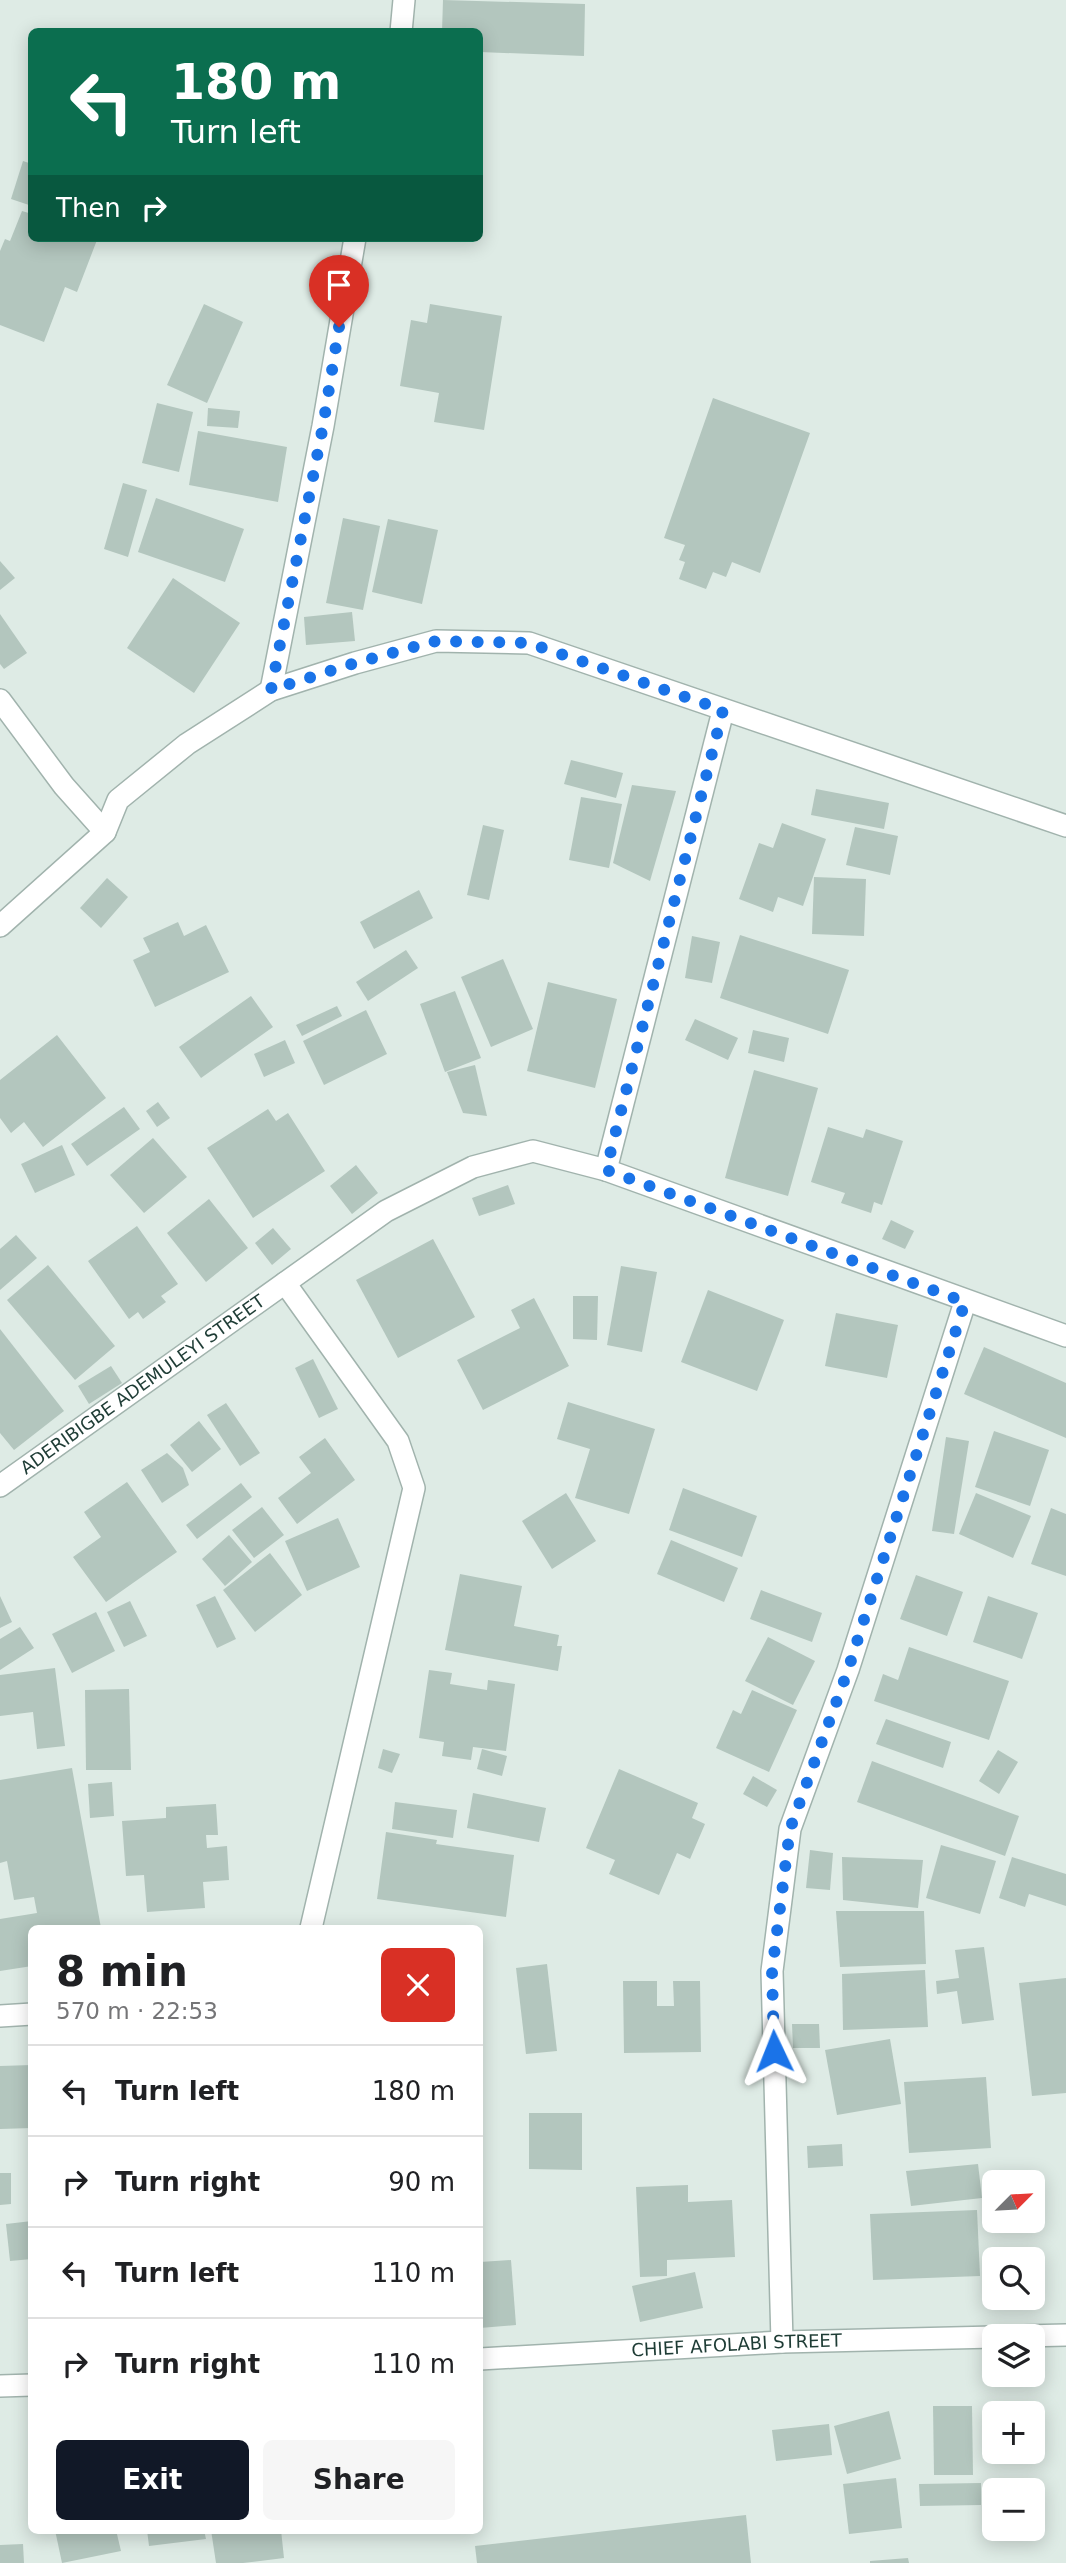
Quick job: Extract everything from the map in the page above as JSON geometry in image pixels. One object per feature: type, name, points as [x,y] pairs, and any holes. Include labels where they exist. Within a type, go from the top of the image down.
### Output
[{"type":"street","points":[[401,28],[404,0]]},
{"type":"street","points":[[271,690],[323,426],[354,242]]},
{"type":"street","points":[[0,926],[105,832],[118,800],[187,744],[271,690],[436,641],[529,643],[1066,826]]},
{"type":"street","points":[[0,700],[64,786],[105,832]]},
{"type":"street","points":[[606,1170],[723,710]]},
{"type":"street","name":"ADERIBIGBE ADEMULEYI STREET","points":[[0,1486],[386,1210],[473,1167],[533,1151],[606,1170],[965,1302],[1066,1336]]},
{"type":"street","points":[[285,1283],[398,1441],[414,1488],[312,1925]]},
{"type":"street","points":[[782,2342],[772,1971],[790,1829],[848,1670],[965,1302]]},
{"type":"street","points":[[0,2016],[28,2014]]},
{"type":"street","points":[[1045,2335],[1066,2335]]},
{"type":"street","name":"CHIEF AFOLABI STREET","points":[[483,2359],[782,2342],[982,2337]]},
{"type":"street","points":[[0,2386],[28,2385]]},
{"type":"building","points":[[443,0],[585,4],[584,56],[483,52],[483,28],[442,28]]},
{"type":"building","points":[[23,161],[28,163],[28,205],[11,199]]},
{"type":"building","points":[[22,211],[28,213],[28,242],[96,242],[77,292],[65,287],[44,342],[0,325],[0,251],[5,239],[10,241]]},
{"type":"building","points":[[204,304],[243,322],[207,403],[167,385]]},
{"type":"building","points":[[430,304],[502,316],[484,430],[434,422],[439,393],[400,386],[411,320],[427,323]]},
{"type":"building","points":[[713,398],[810,433],[760,573],[732,562],[726,577],[713,572],[706,589],[679,579],[685,562],[679,560],[685,545],[664,538]]},
{"type":"building","points":[[157,403],[193,412],[179,472],[142,463]]},
{"type":"building","points":[[208,408],[240,411],[238,428],[207,426]]},
{"type":"building","points":[[198,431],[287,447],[278,502],[189,485]]},
{"type":"building","points":[[123,483],[147,490],[128,557],[104,549]]},
{"type":"building","points":[[156,498],[244,529],[225,582],[138,552]]},
{"type":"building","points":[[343,518],[380,526],[363,610],[326,603]]},
{"type":"building","points":[[388,519],[438,530],[422,604],[372,592]]},
{"type":"building","points":[[0,561],[15,578],[0,590]]},
{"type":"building","points":[[173,578],[240,623],[194,693],[127,648]]},
{"type":"building","points":[[352,612],[355,641],[306,645],[304,617]]},
{"type":"building","points":[[0,614],[27,653],[4,669],[0,664]]},
{"type":"building","points":[[571,760],[623,773],[616,798],[564,784]]},
{"type":"building","points":[[632,785],[676,791],[650,881],[613,863]]},
{"type":"building","points":[[816,789],[889,803],[884,829],[811,815]]},
{"type":"building","points":[[581,797],[622,804],[609,868],[569,860]]},
{"type":"building","points":[[782,823],[826,839],[803,906],[778,897],[773,912],[739,899],[759,843],[773,848]]},
{"type":"building","points":[[483,825],[504,830],[489,900],[467,895]]},
{"type":"building","points":[[855,827],[898,836],[890,875],[846,865]]},
{"type":"building","points":[[814,877],[866,879],[864,936],[812,934]]},
{"type":"building","points":[[107,878],[128,897],[101,928],[80,908]]},
{"type":"building","points":[[419,890],[433,918],[374,949],[360,922]]},
{"type":"building","points":[[178,922],[184,936],[206,925],[229,972],[155,1007],[133,960],[150,952],[143,938]]},
{"type":"building","points":[[740,935],[849,970],[828,1034],[720,998]]},
{"type":"building","points":[[692,936],[720,942],[712,983],[685,978]]},
{"type":"building","points":[[406,950],[418,968],[368,1001],[356,982]]},
{"type":"building","points":[[503,959],[533,1029],[491,1047],[461,977]]},
{"type":"building","points":[[548,982],[617,999],[595,1088],[527,1071]]},
{"type":"building","points":[[455,991],[481,1058],[445,1072],[420,1004]]},
{"type":"building","points":[[251,996],[273,1027],[201,1078],[179,1047]]},
{"type":"building","points":[[337,1006],[342,1016],[302,1036],[296,1025]]},
{"type":"building","points":[[366,1010],[387,1054],[324,1085],[303,1041]]},
{"type":"building","points":[[695,1019],[738,1038],[728,1060],[685,1040]]},
{"type":"building","points":[[753,1030],[789,1038],[784,1062],[748,1053]]},
{"type":"building","points":[[57,1035],[106,1098],[43,1147],[24,1122],[11,1133],[0,1118],[0,1080]]},
{"type":"building","points":[[285,1040],[295,1063],[264,1077],[254,1054]]},
{"type":"building","points":[[475,1065],[487,1116],[463,1113],[447,1072]]},
{"type":"building","points":[[754,1070],[818,1088],[788,1196],[725,1178]]},
{"type":"building","points":[[158,1102],[170,1118],[157,1127],[146,1111]]},
{"type":"building","points":[[124,1107],[140,1129],[87,1166],[71,1144]]},
{"type":"building","points":[[268,1109],[276,1121],[288,1113],[325,1171],[253,1218],[207,1148]]},
{"type":"building","points":[[828,1127],[863,1138],[866,1129],[903,1141],[882,1205],[874,1202],[871,1213],[841,1203],[845,1193],[811,1182]]},
{"type":"building","points":[[153,1138],[187,1177],[144,1213],[110,1175]]},
{"type":"building","points":[[62,1145],[75,1175],[35,1193],[21,1164]]},
{"type":"building","points":[[356,1165],[378,1193],[352,1214],[330,1186]]},
{"type":"building","points":[[508,1185],[515,1204],[479,1216],[472,1198]]},
{"type":"building","points":[[209,1199],[248,1248],[206,1282],[167,1233]]},
{"type":"building","points":[[891,1220],[914,1231],[905,1249],[882,1239]]},
{"type":"building","points":[[137,1226],[178,1284],[161,1296],[166,1302],[143,1319],[138,1312],[129,1319],[88,1261]]},
{"type":"building","points":[[273,1228],[291,1249],[272,1265],[255,1243]]},
{"type":"building","points":[[16,1235],[37,1258],[0,1290],[0,1249]]},
{"type":"building","points":[[433,1239],[475,1317],[398,1358],[356,1280]]},
{"type":"building","points":[[48,1265],[115,1346],[75,1380],[7,1300]]},
{"type":"building","points":[[621,1266],[657,1272],[642,1352],[607,1345]]},
{"type":"building","points":[[708,1290],[784,1320],[757,1391],[681,1362]]},
{"type":"building","points":[[573,1296],[598,1296],[597,1340],[573,1339]]},
{"type":"building","points":[[534,1298],[569,1366],[483,1410],[457,1360],[520,1328],[511,1310]]},
{"type":"building","points":[[836,1313],[898,1325],[887,1378],[825,1366]]},
{"type":"building","points":[[0,1329],[64,1411],[14,1450],[0,1433]]},
{"type":"building","points":[[984,1347],[1066,1383],[1066,1438],[964,1394]]},
{"type":"building","points":[[313,1359],[338,1409],[319,1418],[295,1368]]},
{"type":"building","points":[[111,1366],[122,1383],[89,1404],[78,1386]]},
{"type":"building","points":[[568,1402],[655,1429],[629,1514],[575,1498],[590,1449],[557,1439]]},
{"type":"building","points":[[226,1403],[260,1453],[240,1466],[207,1415]]},
{"type":"building","points":[[199,1421],[221,1449],[192,1472],[170,1445]]},
{"type":"building","points":[[994,1431],[1049,1450],[1030,1506],[975,1487]]},
{"type":"building","points":[[946,1437],[969,1441],[954,1534],[932,1531]]},
{"type":"building","points":[[325,1438],[355,1480],[297,1524],[278,1498],[311,1473],[299,1457]]},
{"type":"building","points":[[167,1453],[183,1468],[189,1485],[162,1503],[141,1470]]},
{"type":"building","points":[[127,1482],[177,1552],[106,1602],[73,1557],[101,1537],[84,1512]]},
{"type":"building","points":[[241,1483],[252,1497],[197,1539],[186,1525]]},
{"type":"building","points":[[683,1488],[757,1516],[742,1557],[669,1530]]},
{"type":"building","points":[[566,1493],[596,1541],[552,1569],[522,1521]]},
{"type":"building","points":[[976,1493],[1031,1516],[1013,1558],[959,1534]]},
{"type":"building","points":[[262,1507],[284,1535],[254,1558],[232,1530]]},
{"type":"building","points":[[1051,1508],[1066,1514],[1066,1576],[1031,1564]]},
{"type":"building","points":[[338,1518],[360,1567],[307,1591],[285,1541]]},
{"type":"building","points":[[229,1535],[252,1562],[225,1586],[202,1559]]},
{"type":"building","points":[[671,1540],[738,1568],[724,1602],[657,1574]]},
{"type":"building","points":[[270,1553],[302,1595],[255,1632],[223,1590]]},
{"type":"building","points":[[460,1574],[522,1586],[514,1626],[559,1635],[557,1646],[562,1646],[558,1671],[445,1650]]},
{"type":"building","points":[[916,1575],[963,1592],[947,1636],[900,1619]]},
{"type":"building","points":[[761,1590],[822,1613],[812,1642],[750,1619]]},
{"type":"building","points":[[0,1596],[12,1622],[0,1628]]},
{"type":"building","points":[[215,1596],[236,1639],[217,1648],[196,1605]]},
{"type":"building","points":[[988,1596],[1038,1613],[1022,1659],[973,1642]]},
{"type":"building","points":[[130,1601],[147,1636],[124,1647],[107,1612]]},
{"type":"building","points":[[96,1612],[115,1651],[72,1673],[52,1634]]},
{"type":"building","points":[[20,1627],[34,1648],[0,1670],[0,1639]]},
{"type":"building","points":[[768,1637],[815,1661],[793,1705],[745,1681]]},
{"type":"building","points":[[909,1647],[1009,1681],[989,1740],[874,1701],[883,1674],[898,1680]]},
{"type":"building","points":[[55,1668],[65,1746],[37,1749],[33,1712],[0,1716],[0,1675]]},
{"type":"building","points":[[429,1670],[452,1673],[450,1684],[487,1690],[488,1680],[515,1684],[506,1751],[473,1747],[471,1760],[442,1756],[444,1742],[419,1738]]},
{"type":"building","points":[[129,1689],[131,1770],[86,1770],[85,1690]]},
{"type":"building","points":[[752,1690],[797,1710],[769,1772],[716,1748],[733,1710],[741,1714]]},
{"type":"building","points":[[886,1719],[951,1742],[943,1768],[876,1744]]},
{"type":"building","points":[[383,1749],[400,1754],[392,1773],[378,1768]]},
{"type":"building","points":[[482,1749],[507,1756],[502,1776],[477,1769]]},
{"type":"building","points":[[998,1750],[1018,1762],[999,1794],[979,1781]]},
{"type":"building","points":[[872,1761],[1019,1816],[1005,1856],[857,1802]]},
{"type":"building","points":[[72,1768],[100,1925],[28,1925],[28,1967],[0,1971],[0,1919],[37,1913],[34,1897],[14,1900],[7,1861],[0,1863],[0,1780]]},
{"type":"building","points":[[619,1769],[698,1803],[692,1818],[705,1824],[690,1859],[677,1853],[659,1895],[609,1874],[615,1860],[586,1848]]},
{"type":"building","points":[[753,1776],[777,1790],[767,1807],[743,1794]]},
{"type":"building","points":[[112,1782],[114,1816],[90,1818],[88,1784]]},
{"type":"building","points":[[473,1793],[546,1808],[539,1842],[467,1828]]},
{"type":"building","points":[[395,1802],[457,1810],[453,1838],[392,1829]]},
{"type":"building","points":[[216,1804],[218,1835],[206,1835],[207,1848],[227,1846],[229,1880],[203,1882],[205,1908],[147,1912],[144,1875],[126,1876],[122,1821],[166,1818],[166,1807]]},
{"type":"building","points":[[386,1832],[437,1840],[436,1844],[514,1855],[506,1917],[377,1899]]},
{"type":"building","points":[[941,1845],[996,1861],[980,1914],[926,1898]]},
{"type":"building","points":[[810,1850],[833,1853],[830,1890],[806,1888]]},
{"type":"building","points":[[842,1857],[923,1860],[918,1908],[843,1900]]},
{"type":"building","points":[[1012,1857],[1066,1874],[1066,1906],[1029,1894],[1025,1907],[999,1898]]},
{"type":"building","points":[[836,1911],[924,1911],[926,1964],[840,1967]]},
{"type":"building","points":[[984,1947],[994,2020],[962,2024],[957,1991],[937,1994],[936,1981],[959,1978],[955,1950]]},
{"type":"building","points":[[547,1964],[557,2051],[526,2054],[516,1968]]},
{"type":"building","points":[[925,1970],[928,2027],[843,2030],[842,1974]]},
{"type":"building","points":[[1066,1978],[1066,2093],[1032,2096],[1019,1983]]},
{"type":"building","points":[[623,1981],[657,1981],[657,2006],[674,2006],[673,1981],[700,1981],[701,2052],[624,2053]]},
{"type":"building","points":[[792,2024],[819,2024],[820,2048],[793,2048]]},
{"type":"building","points":[[890,2039],[901,2104],[837,2115],[825,2050]]},
{"type":"building","points":[[28,2065],[28,2128],[0,2129],[0,2066]]},
{"type":"building","points":[[986,2077],[991,2148],[909,2153],[904,2082]]},
{"type":"building","points":[[529,2113],[582,2113],[582,2170],[529,2169]]},
{"type":"building","points":[[842,2144],[843,2166],[808,2168],[807,2146]]},
{"type":"building","points":[[978,2164],[982,2198],[911,2206],[906,2171]]},
{"type":"building","points":[[0,2173],[11,2173],[11,2204],[0,2205]]},
{"type":"building","points":[[688,2185],[688,2202],[732,2200],[735,2257],[667,2260],[667,2276],[640,2277],[636,2187]]},
{"type":"building","points":[[977,2210],[980,2276],[873,2280],[870,2214]]},
{"type":"building","points":[[28,2221],[28,2259],[10,2261],[6,2224]]},
{"type":"building","points":[[511,2260],[516,2325],[483,2328],[483,2262]]},
{"type":"building","points":[[695,2272],[703,2308],[640,2322],[632,2286]]},
{"type":"building","points":[[933,2406],[972,2406],[973,2475],[934,2475]]},
{"type":"building","points":[[889,2411],[901,2459],[847,2474],[834,2426]]},
{"type":"building","points":[[829,2424],[832,2455],[776,2461],[772,2430]]},
{"type":"building","points":[[896,2478],[902,2528],[849,2534],[843,2484]]},
{"type":"building","points":[[981,2483],[981,2505],[920,2506],[919,2484]]},
{"type":"building","points":[[746,2515],[751,2563],[477,2563],[475,2546]]},
{"type":"building","points":[[56,2534],[117,2534],[121,2551],[62,2563]]},
{"type":"building","points":[[148,2534],[205,2534],[206,2539],[149,2546]]},
{"type":"building","points":[[212,2534],[281,2534],[284,2558],[216,2563]]},
{"type":"building","points":[[23,2544],[24,2563],[0,2563],[0,2545]]},
{"type":"building","points":[[908,2558],[909,2563],[870,2563],[870,2561]]},
{"type":"route","points":[[339,327],[323,426],[271,690],[436,641],[529,643],[723,710],[606,1170],[965,1302],[848,1670],[790,1829],[772,1971],[774,2051]]}]
